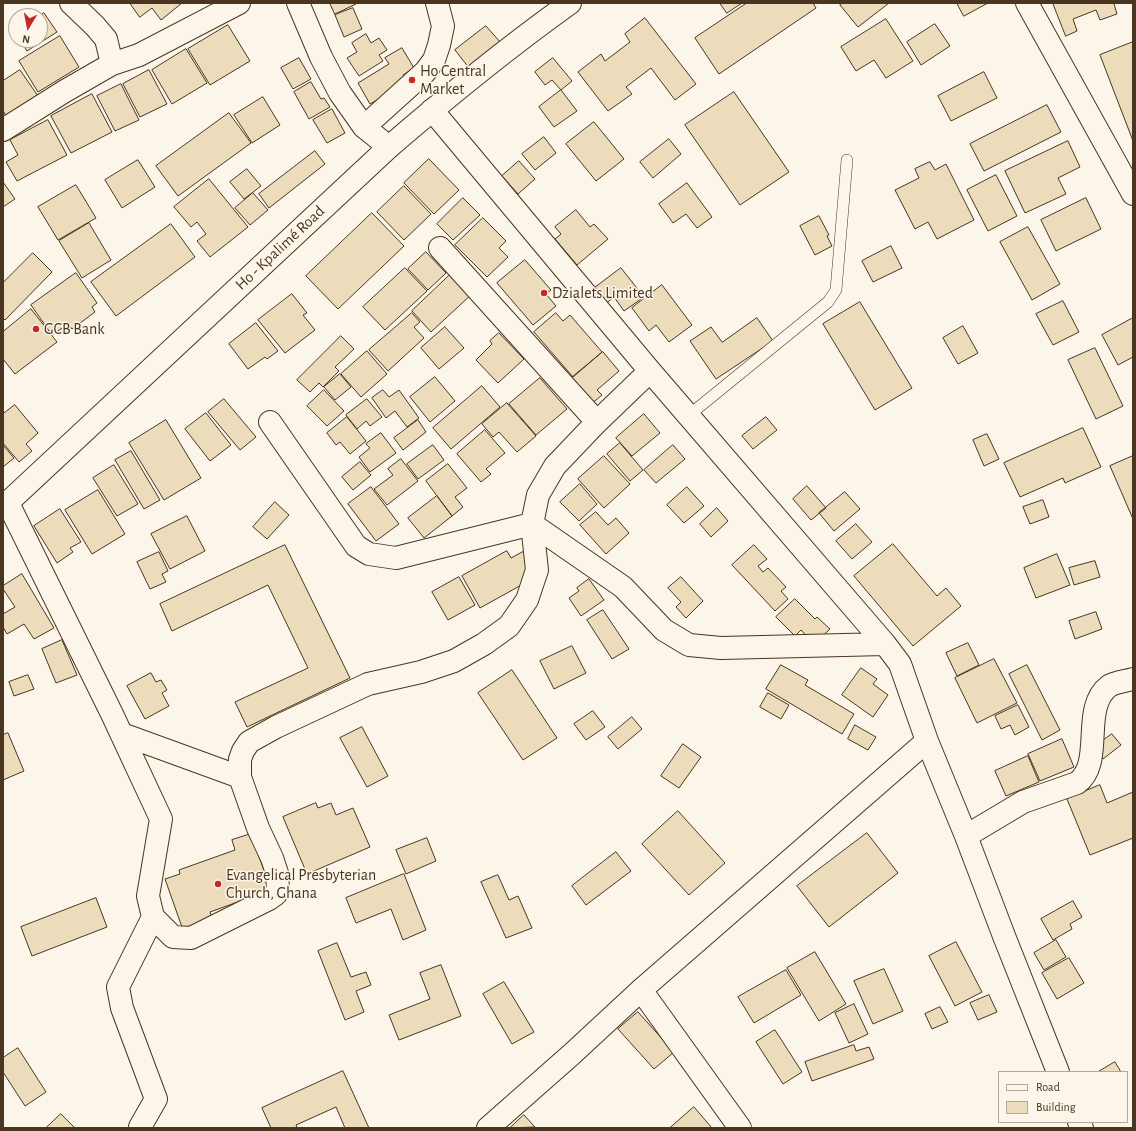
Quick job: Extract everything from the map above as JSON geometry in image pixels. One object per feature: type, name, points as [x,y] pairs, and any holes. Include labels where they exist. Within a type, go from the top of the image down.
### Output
[{"type":"street","points":[[71,3],[106,39],[112,64]]},
{"type":"street","points":[[3,130],[65,91],[112,64],[140,55],[239,3]]},
{"type":"street","points":[[298,3],[321,57],[340,93],[364,127],[389,147]]},
{"type":"street","points":[[364,127],[425,72],[434,60],[443,26],[438,3]]},
{"type":"street","name":"Ho - Kpalimé Road","points":[[6,505],[389,147],[432,110],[536,27],[570,3]]},
{"type":"street","points":[[1027,3],[1133,194]]},
{"type":"street","points":[[432,110],[688,416],[900,664],[927,741],[966,836],[1058,1071]]},
{"type":"street","points":[[440,248],[597,422]]},
{"type":"street","points":[[6,505],[122,734],[161,819],[148,896],[153,917],[173,937],[191,938],[269,899],[276,894],[278,889],[277,873],[272,858],[258,828],[240,777],[240,759],[249,742],[276,726],[368,684],[421,672],[454,661],[484,644],[509,626],[527,600],[536,570],[532,524],[538,495],[555,466],[597,422],[650,371]]},
{"type":"street","points":[[270,422],[356,546],[369,554],[396,558],[532,524],[623,587],[664,630],[689,644],[721,648],[884,644]]},
{"type":"street","points":[[966,836],[1023,802],[1077,783],[1083,778],[1090,763],[1096,710],[1100,698],[1109,686],[1133,679]]},
{"type":"street","points":[[122,734],[240,777]]},
{"type":"street","points":[[488,1128],[572,1054],[641,990],[927,741]]},
{"type":"street","points":[[140,1127],[156,1099],[122,1008],[118,987],[153,917]]},
{"type":"street","points":[[641,990],[740,1128]]},
{"type":"lane","points":[[688,416],[828,302],[836,290],[847,160]]},
{"type":"building","points":[[130,3],[182,3],[161,20],[152,8],[140,17]]},
{"type":"building","points":[[330,3],[355,3],[356,4],[335,14]]},
{"type":"building","points":[[720,3],[742,3],[727,13]]},
{"type":"building","points":[[747,3],[813,3],[816,8],[719,74],[695,38]]},
{"type":"building","points":[[843,3],[889,3],[858,27],[840,5]]},
{"type":"building","points":[[957,3],[988,3],[964,16]]},
{"type":"building","points":[[1053,3],[1116,3],[1114,4],[1117,14],[1100,20],[1096,10],[1073,19],[1077,31],[1066,36]]},
{"type":"building","points":[[353,8],[362,29],[344,37],[335,15]]},
{"type":"building","points":[[645,18],[696,84],[675,100],[651,68],[626,87],[632,94],[608,111],[578,72],[601,54],[605,61],[630,42],[625,34]]},
{"type":"building","points":[[48,19],[57,32],[48,38]]},
{"type":"building","points":[[886,19],[913,61],[886,78],[874,60],[856,71],[841,47]]},
{"type":"building","points":[[935,24],[950,46],[921,65],[907,42]]},
{"type":"building","points":[[228,25],[250,61],[210,85],[188,49]]},
{"type":"building","points":[[486,26],[501,43],[469,68],[455,50]]},
{"type":"building","points":[[366,34],[371,43],[379,38],[387,50],[379,55],[383,61],[359,76],[347,58],[357,52],[352,43]]},
{"type":"building","points":[[60,36],[79,67],[38,92],[19,61],[40,48],[48,48],[48,43]]},
{"type":"building","points":[[1133,42],[1133,141],[1100,55]]},
{"type":"building","points":[[402,48],[414,68],[403,75],[408,82],[370,104],[358,83],[389,64],[385,58]]},
{"type":"building","points":[[186,49],[207,83],[172,104],[152,70]]},
{"type":"building","points":[[299,58],[311,79],[293,89],[281,68]]},
{"type":"building","points":[[553,58],[572,81],[561,90],[552,80],[545,85],[535,72]]},
{"type":"building","points":[[20,70],[38,96],[7,117],[3,111],[3,81]]},
{"type":"building","points":[[149,70],[167,104],[140,117],[123,84]]},
{"type":"building","points":[[984,72],[997,98],[951,121],[938,96]]},
{"type":"building","points":[[311,82],[321,99],[324,98],[330,107],[309,119],[294,92]]},
{"type":"building","points":[[121,84],[139,120],[115,131],[97,96]]},
{"type":"building","points":[[561,90],[577,111],[554,127],[539,107]]},
{"type":"building","points":[[734,92],[789,172],[740,205],[685,125]]},
{"type":"building","points":[[92,94],[112,132],[71,153],[51,116]]},
{"type":"building","points":[[263,97],[280,125],[252,143],[234,115]]},
{"type":"building","points":[[1047,105],[1061,132],[984,171],[970,144]]},
{"type":"building","points":[[332,109],[345,133],[327,143],[313,120]]},
{"type":"building","points":[[229,113],[251,143],[178,196],[156,166]]},
{"type":"building","points":[[48,120],[67,155],[17,181],[6,162],[18,155],[10,140]]},
{"type":"building","points":[[594,122],[624,159],[596,181],[566,144]]},
{"type":"building","points":[[544,137],[556,153],[535,170],[522,154]]},
{"type":"building","points":[[669,139],[681,154],[653,178],[640,162]]},
{"type":"building","points":[[1068,141],[1080,167],[1058,178],[1066,194],[1025,213],[1005,171]]},
{"type":"building","points":[[315,151],[325,164],[269,208],[259,194]]},
{"type":"building","points":[[429,159],[459,190],[434,214],[404,183]]},
{"type":"building","points":[[138,160],[155,187],[122,208],[105,180]]},
{"type":"building","points":[[519,161],[535,179],[518,194],[502,176]]},
{"type":"building","points":[[930,162],[935,170],[946,164],[974,220],[937,239],[928,222],[915,229],[895,190],[919,178],[915,169]]},
{"type":"building","points":[[247,169],[261,186],[244,199],[230,182]]},
{"type":"building","points":[[996,175],[1017,216],[988,231],[967,190]]},
{"type":"building","points":[[209,179],[248,227],[210,257],[197,241],[206,234],[197,222],[191,227],[174,207]]},
{"type":"building","points":[[3,182],[15,199],[3,207]]},
{"type":"building","points":[[687,183],[712,217],[697,228],[686,214],[673,223],[659,204]]},
{"type":"building","points":[[76,185],[96,218],[58,240],[38,207]]},
{"type":"building","points":[[404,186],[431,214],[404,240],[377,212]]},
{"type":"building","points":[[253,193],[268,210],[250,225],[235,208]]},
{"type":"building","points":[[463,198],[480,215],[453,240],[437,224]]},
{"type":"building","points":[[1086,198],[1101,229],[1056,251],[1041,220]]},
{"type":"building","points":[[576,210],[590,227],[594,224],[608,239],[577,265],[555,239],[561,234],[555,227]]},
{"type":"building","points":[[372,213],[404,246],[338,309],[306,276]]},
{"type":"building","points":[[819,216],[829,235],[827,236],[832,246],[815,255],[800,226]]},
{"type":"building","points":[[483,218],[506,241],[499,248],[508,257],[487,277],[455,245]]},
{"type":"building","points":[[89,223],[111,260],[82,278],[59,241]]},
{"type":"building","points":[[171,224],[195,257],[116,316],[91,282]]},
{"type":"building","points":[[1028,227],[1060,284],[1032,300],[1000,242]]},
{"type":"building","points":[[891,246],[902,268],[873,282],[862,261]]},
{"type":"building","points":[[426,252],[446,273],[428,290],[408,269]]},
{"type":"building","points":[[33,253],[52,272],[5,320],[3,318],[3,283]]},
{"type":"building","points":[[525,260],[551,290],[546,294],[556,306],[533,325],[497,283]]},
{"type":"building","points":[[405,268],[427,291],[385,330],[363,307]]},
{"type":"building","points":[[621,268],[644,297],[624,311],[614,297],[604,305],[592,290]]},
{"type":"building","points":[[454,271],[474,292],[431,332],[412,311]]},
{"type":"building","points":[[76,273],[97,303],[92,307],[95,312],[72,329],[68,324],[52,335],[31,305]]},
{"type":"building","points":[[662,285],[692,325],[669,342],[656,325],[649,331],[632,308]]},
{"type":"building","points":[[292,294],[307,313],[303,315],[315,330],[285,353],[258,320]]},
{"type":"building","points":[[1063,301],[1079,332],[1053,345],[1036,314]]},
{"type":"building","points":[[860,302],[912,388],[875,410],[823,324]]},
{"type":"building","points":[[31,309],[57,342],[15,374],[3,359],[3,332]]},
{"type":"building","points":[[412,313],[420,322],[414,327],[424,338],[388,371],[369,350]]},
{"type":"building","points":[[556,313],[563,321],[570,315],[602,352],[573,377],[534,332]]},
{"type":"building","points":[[757,318],[773,341],[716,379],[690,341],[711,327],[722,342]]},
{"type":"building","points":[[1133,318],[1133,357],[1118,365],[1102,335]]},
{"type":"building","points":[[256,323],[278,351],[267,359],[265,357],[248,369],[229,344]]},
{"type":"building","points":[[963,326],[978,353],[958,364],[943,338]]},
{"type":"building","points":[[445,327],[464,348],[439,369],[421,348]]},
{"type":"building","points":[[499,333],[524,359],[498,383],[476,360],[492,344],[490,341]]},
{"type":"building","points":[[341,336],[354,349],[335,367],[339,371],[323,387],[319,383],[310,392],[297,380]]},
{"type":"building","points":[[1095,348],[1123,406],[1096,419],[1068,360]]},
{"type":"building","points":[[367,351],[387,374],[361,397],[341,374]]},
{"type":"building","points":[[603,352],[619,371],[597,390],[602,395],[590,405],[569,380]]},
{"type":"building","points":[[340,374],[351,387],[335,400],[324,387]]},
{"type":"building","points":[[435,377],[455,401],[430,422],[410,397]]},
{"type":"building","points":[[540,378],[567,409],[536,435],[509,404]]},
{"type":"building","points":[[482,386],[500,407],[451,449],[433,428]]},
{"type":"building","points":[[324,390],[344,411],[327,426],[307,406]]},
{"type":"building","points":[[383,390],[389,397],[399,390],[419,418],[407,427],[395,411],[386,418],[372,398]]},
{"type":"building","points":[[224,399],[256,437],[240,450],[208,412]]},
{"type":"building","points":[[367,399],[382,417],[370,426],[366,421],[357,429],[346,415]]},
{"type":"building","points":[[507,403],[536,436],[517,452],[499,432],[493,437],[482,424]]},
{"type":"building","points":[[15,405],[38,433],[26,444],[32,451],[19,462],[3,443],[3,414]]},
{"type":"building","points":[[206,413],[231,445],[210,461],[185,429]]},
{"type":"building","points":[[644,414],[660,433],[632,456],[616,438]]},
{"type":"building","points":[[347,417],[366,441],[350,454],[340,442],[336,445],[327,433]]},
{"type":"building","points":[[766,417],[777,430],[753,449],[742,436]]},
{"type":"building","points":[[166,420],[201,478],[164,500],[129,443]]},
{"type":"building","points":[[418,420],[426,432],[403,450],[394,438]]},
{"type":"building","points":[[1083,428],[1101,467],[1065,483],[1063,478],[1020,497],[1004,463]]},
{"type":"building","points":[[485,430],[505,453],[486,469],[491,474],[481,482],[457,454]]},
{"type":"building","points":[[381,433],[396,453],[370,472],[359,457],[370,448],[366,444]]},
{"type":"building","points":[[987,434],[999,459],[984,466],[973,440]]},
{"type":"building","points":[[620,443],[643,470],[630,481],[607,454]]},
{"type":"building","points":[[3,445],[14,458],[3,467]]},
{"type":"building","points":[[433,445],[444,460],[418,479],[407,464]]},
{"type":"building","points":[[673,445],[685,459],[656,483],[644,470]]},
{"type":"building","points":[[131,451],[160,500],[144,509],[115,460]]},
{"type":"building","points":[[604,456],[630,484],[604,508],[578,479]]},
{"type":"building","points":[[1133,456],[1133,519],[1110,466]]},
{"type":"building","points":[[401,459],[418,481],[387,505],[374,489],[393,475],[388,469]]},
{"type":"building","points":[[360,462],[371,475],[353,490],[342,477]]},
{"type":"building","points":[[448,464],[467,488],[455,497],[463,507],[452,516],[426,481]]},
{"type":"building","points":[[114,465],[138,504],[117,516],[93,478]]},
{"type":"building","points":[[580,484],[597,504],[579,521],[560,502]]},
{"type":"building","points":[[807,486],[826,508],[811,520],[793,499]]},
{"type":"building","points":[[371,487],[399,524],[376,541],[348,504]]},
{"type":"building","points":[[687,487],[704,506],[684,523],[667,505]]},
{"type":"building","points":[[98,490],[125,534],[92,554],[65,510]]},
{"type":"building","points":[[845,492],[860,509],[834,531],[819,513]]},
{"type":"building","points":[[437,496],[452,516],[424,538],[408,518]]},
{"type":"building","points":[[1043,500],[1049,517],[1030,524],[1023,507]]},
{"type":"building","points":[[275,502],[289,515],[267,539],[253,527]]},
{"type":"building","points":[[717,508],[728,521],[711,537],[700,524]]},
{"type":"building","points":[[60,509],[81,542],[70,548],[73,552],[57,563],[34,526]]},
{"type":"building","points":[[596,512],[608,525],[616,518],[629,533],[606,554],[580,525]]},
{"type":"building","points":[[187,516],[205,551],[170,569],[151,534]]},
{"type":"building","points":[[856,524],[872,542],[852,559],[836,541]]},
{"type":"building","points":[[893,544],[937,596],[946,588],[961,606],[913,646],[854,576]]},
{"type":"building","points":[[285,545],[350,678],[247,727],[235,702],[308,668],[268,585],[172,631],[160,604]]},
{"type":"building","points":[[754,545],[767,559],[758,566],[763,572],[768,568],[786,587],[781,591],[788,599],[775,611],[732,565]]},
{"type":"building","points":[[507,551],[511,558],[524,551],[534,578],[480,608],[462,576]]},
{"type":"building","points":[[159,552],[168,571],[162,574],[166,582],[150,589],[137,562]]},
{"type":"building","points":[[1057,554],[1070,585],[1036,598],[1024,568]]},
{"type":"building","points":[[1095,561],[1100,577],[1074,585],[1069,568]]},
{"type":"building","points":[[22,574],[54,628],[34,639],[24,624],[7,634],[3,627],[3,614],[15,607],[3,589],[3,586]]},
{"type":"building","points":[[459,577],[475,605],[448,620],[432,592]]},
{"type":"building","points":[[681,577],[703,601],[686,618],[676,607],[681,602],[668,588]]},
{"type":"building","points":[[589,579],[604,600],[581,616],[569,598],[579,591],[577,588]]},
{"type":"building","points":[[795,599],[815,619],[817,617],[830,629],[814,644],[801,630],[795,636],[776,617]]},
{"type":"building","points":[[603,610],[629,649],[612,659],[587,620]]},
{"type":"building","points":[[1096,612],[1102,629],[1075,639],[1069,621]]},
{"type":"building","points":[[62,640],[77,675],[56,683],[42,649]]},
{"type":"building","points":[[968,643],[979,665],[957,676],[946,653]]},
{"type":"building","points":[[572,646],[586,673],[554,689],[540,661]]},
{"type":"building","points":[[994,659],[1017,703],[977,723],[955,678]]},
{"type":"building","points":[[781,665],[808,680],[805,685],[854,714],[842,734],[766,689]]},
{"type":"building","points":[[1027,665],[1060,730],[1042,740],[1009,674]]},
{"type":"building","points":[[861,668],[877,679],[873,684],[888,695],[873,717],[842,695]]},
{"type":"building","points":[[512,670],[557,738],[523,760],[478,693]]},
{"type":"building","points":[[151,673],[156,682],[161,680],[167,690],[162,693],[169,706],[145,719],[127,686]]},
{"type":"building","points":[[28,675],[34,689],[14,696],[9,682]]},
{"type":"building","points":[[768,693],[789,705],[781,719],[760,707]]},
{"type":"building","points":[[1018,705],[1029,727],[1015,735],[1010,725],[1001,729],[995,716]]},
{"type":"building","points":[[593,711],[605,727],[586,740],[574,724]]},
{"type":"building","points":[[632,717],[642,729],[618,749],[608,737]]},
{"type":"building","points":[[855,725],[876,737],[868,750],[848,739]]},
{"type":"building","points":[[362,727],[388,776],[367,787],[340,738]]},
{"type":"building","points":[[8,733],[24,771],[3,780],[3,735]]},
{"type":"building","points":[[1112,734],[1121,745],[1103,759],[1094,747]]},
{"type":"building","points":[[1062,739],[1074,767],[1040,781],[1028,754]]},
{"type":"building","points":[[683,744],[701,757],[679,788],[661,776]]},
{"type":"building","points":[[1028,756],[1039,782],[1006,796],[995,771]]},
{"type":"building","points":[[1100,785],[1107,803],[1133,792],[1133,838],[1090,855],[1067,799]]},
{"type":"building","points":[[316,803],[318,808],[331,803],[336,815],[353,808],[370,847],[307,874],[283,817]]},
{"type":"building","points":[[678,811],[725,863],[689,895],[642,844]]},
{"type":"building","points":[[867,833],[898,873],[829,927],[797,886]]},
{"type":"building","name":"Evangelical Presbyterian Church, Ghana","points":[[251,834],[271,890],[210,912],[213,920],[183,930],[165,879],[180,874],[179,870],[235,850],[232,840]]},
{"type":"building","points":[[427,838],[436,861],[406,874],[396,850]]},
{"type":"building","points":[[616,852],[631,871],[586,905],[572,886]]},
{"type":"building","points":[[404,874],[426,930],[403,940],[391,909],[356,923],[346,898]]},
{"type":"building","points":[[498,875],[509,900],[518,896],[532,928],[506,938],[481,882]]},
{"type":"building","points":[[96,898],[107,927],[32,956],[21,927]]},
{"type":"building","points":[[1073,901],[1082,917],[1070,924],[1072,929],[1053,940],[1041,919]]},
{"type":"building","points":[[1056,940],[1066,957],[1044,970],[1034,953]]},
{"type":"building","points":[[956,942],[982,992],[955,1006],[929,956]]},
{"type":"building","points":[[337,943],[351,977],[366,972],[371,985],[356,991],[364,1012],[345,1020],[318,951]]},
{"type":"building","points":[[815,952],[846,1004],[819,1021],[787,968]]},
{"type":"building","points":[[1069,958],[1084,983],[1057,999],[1042,973]]},
{"type":"building","points":[[441,965],[461,1016],[399,1040],[389,1015],[430,999],[420,973]]},
{"type":"building","points":[[884,969],[903,1011],[873,1024],[854,981]]},
{"type":"building","points":[[786,970],[801,995],[754,1023],[738,997]]},
{"type":"building","points":[[504,982],[534,1032],[512,1044],[483,994]]},
{"type":"building","points":[[989,995],[997,1012],[978,1020],[970,1003]]},
{"type":"building","points":[[854,1004],[868,1034],[849,1043],[835,1013]]},
{"type":"building","points":[[940,1007],[948,1022],[932,1029],[925,1014]]},
{"type":"building","points":[[638,1012],[674,1052],[654,1069],[618,1029]]},
{"type":"building","points":[[775,1030],[802,1072],[783,1084],[756,1042]]},
{"type":"building","points":[[854,1045],[856,1051],[869,1047],[874,1059],[812,1081],[805,1062]]},
{"type":"building","points":[[18,1048],[46,1092],[25,1106],[3,1072],[3,1058]]},
{"type":"building","points":[[1115,1062],[1120,1071],[1100,1071]]},
{"type":"building","points":[[343,1071],[369,1128],[345,1128],[336,1107],[296,1125],[297,1128],[271,1128],[262,1108]]},
{"type":"building","points":[[694,1107],[712,1128],[670,1128]]},
{"type":"building","points":[[61,1114],[75,1128],[46,1128]]},
{"type":"building","points":[[524,1115],[535,1127],[510,1128]]},
{"type":"place","name":"Ho Central Market","points":[[412,80]]},
{"type":"place","name":"Dzialets Limited","points":[[544,293]]},
{"type":"place","name":"GCB Bank","points":[[36,329]]},
{"type":"place","name":"Evangelical Presbyterian Church, Ghana","points":[[218,884]]}]
